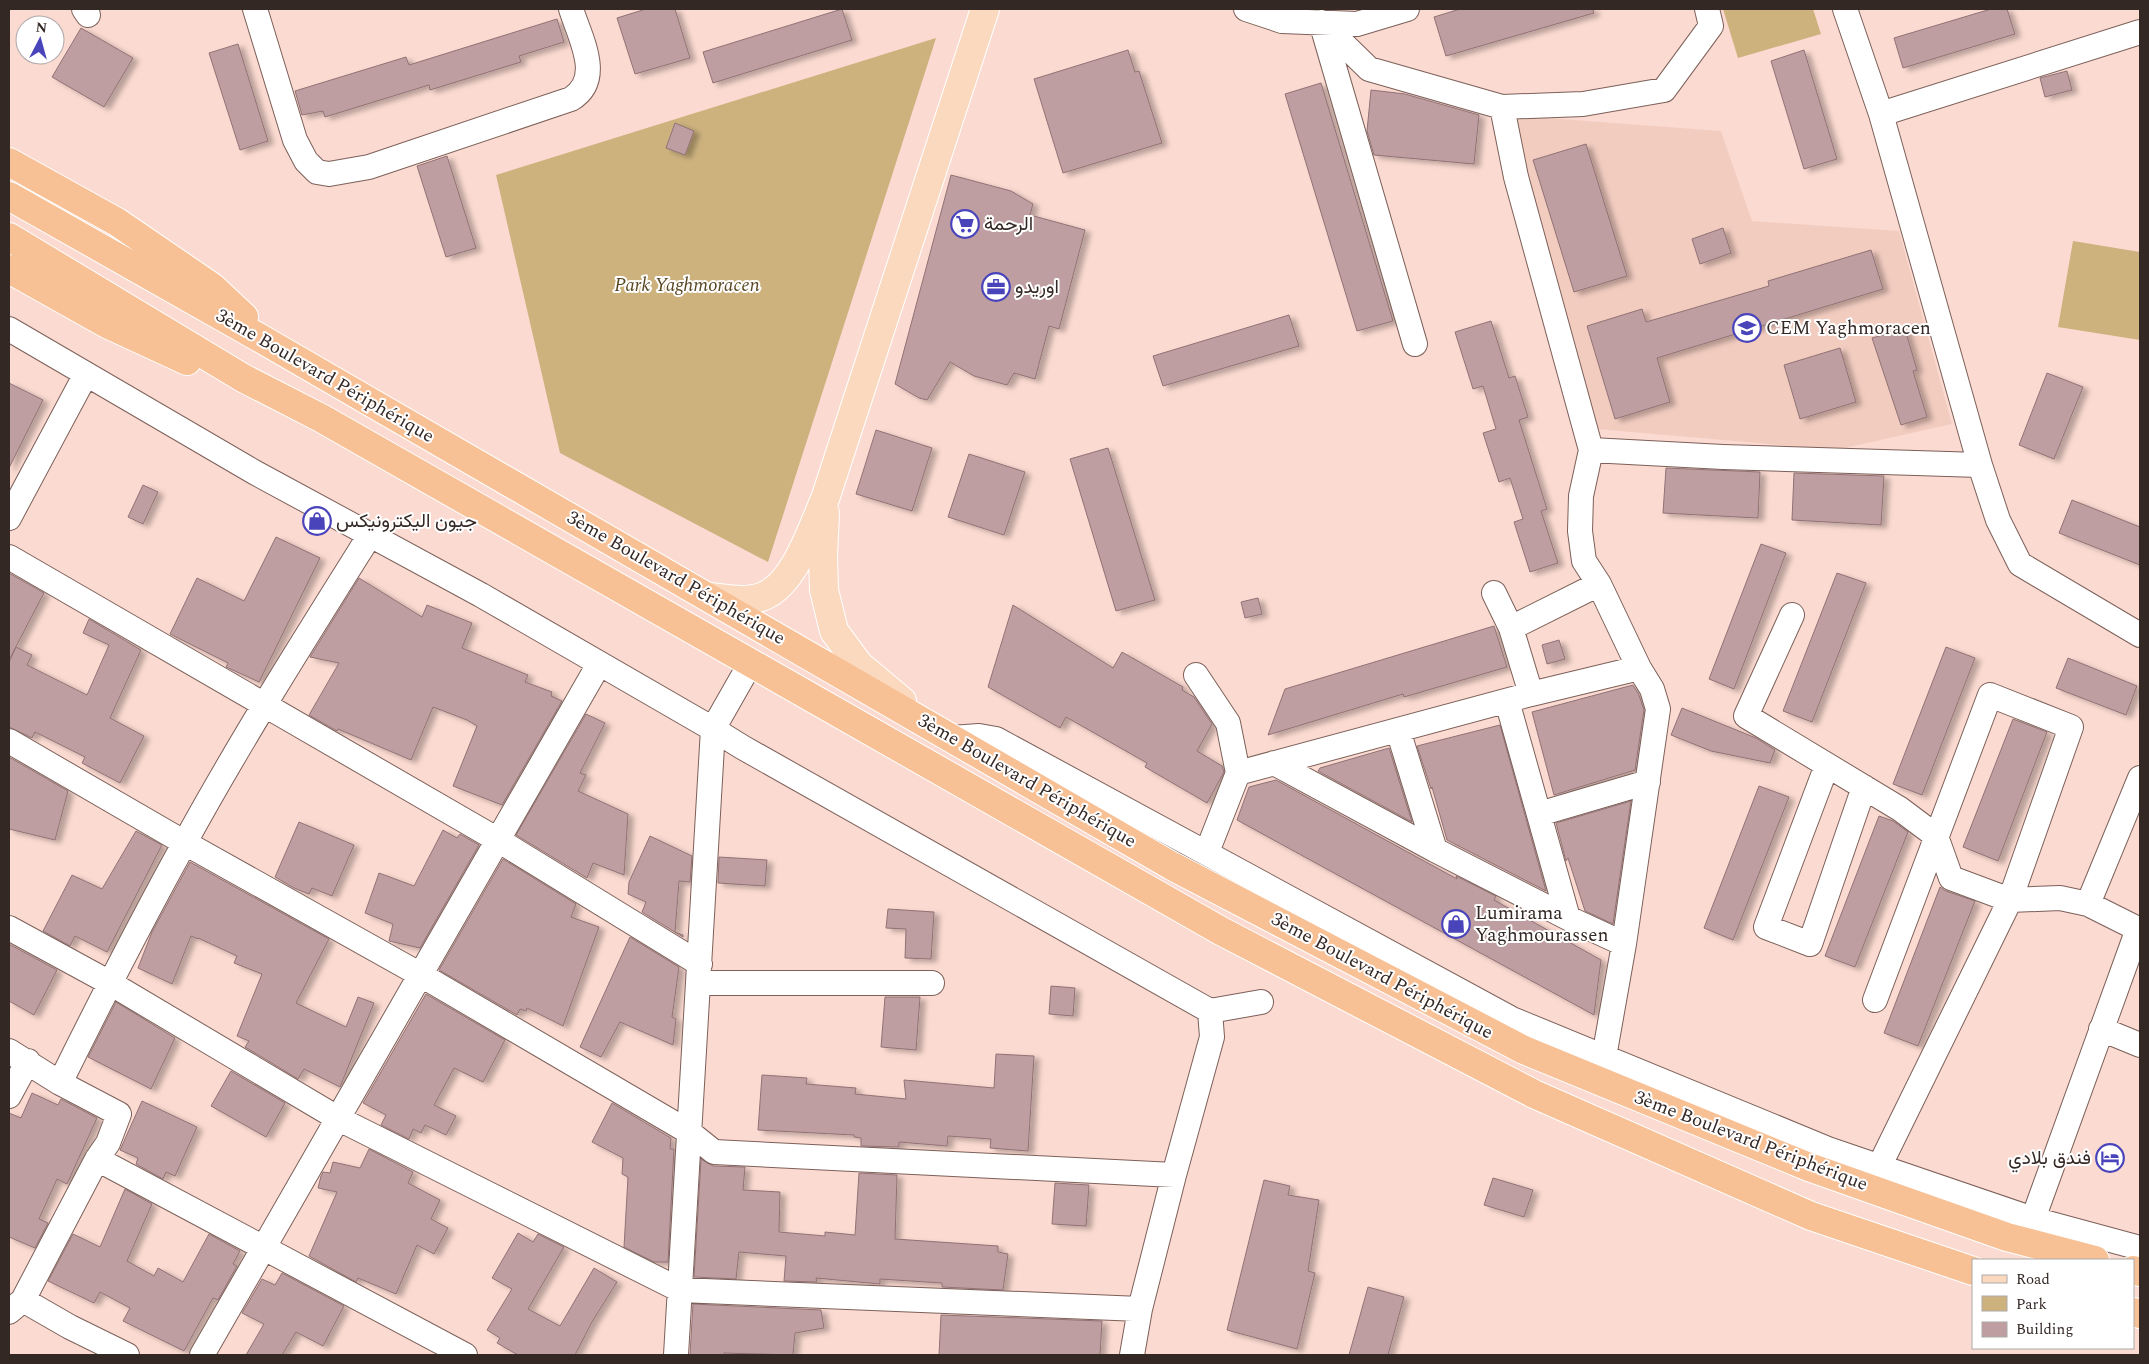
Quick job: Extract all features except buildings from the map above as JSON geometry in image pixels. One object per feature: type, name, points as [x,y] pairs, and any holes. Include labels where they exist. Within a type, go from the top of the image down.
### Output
[{"type":"highway","points":[[9,162],[118,222],[176,261],[212,287],[235,307],[258,337]]},
{"type":"highway","name":"3ème Boulevard Périphérique","points":[[9,196],[710,597],[1172,866],[1524,1050],[1809,1167],[2007,1237],[2091,1259]]},
{"type":"highway","name":"3ème Boulevard Périphérique","points":[[9,237],[243,378],[321,418],[1221,931],[1534,1094],[1811,1216],[1972,1271]]},
{"type":"highway","points":[[9,269],[107,324],[171,355],[203,368],[243,378]]},
{"type":"main road","points":[[710,597],[743,600],[764,596],[780,586],[798,559],[825,500],[986,9]]},
{"type":"main road","points":[[825,500],[824,590],[834,631],[859,665],[891,693],[952,738]]},
{"type":"street","points":[[255,9],[295,140],[306,161],[317,172],[329,174],[369,167],[571,99],[581,93],[586,84],[588,61],[571,9]]},
{"type":"street","points":[[1246,9],[1282,21],[1357,24],[1407,9]]},
{"type":"street","points":[[1321,22],[1369,69],[1502,106],[1583,104],[1664,90],[1711,26],[1708,9]]},
{"type":"street","points":[[1845,9],[1881,114],[1980,465],[1998,520],[2020,564],[2140,634]]},
{"type":"street","points":[[1321,22],[1415,344]]},
{"type":"street","points":[[1881,114],[2140,32]]},
{"type":"street","points":[[1502,106],[1516,177],[1591,450],[1581,496],[1580,531],[1584,560],[1599,584],[1639,668],[1652,689],[1658,709],[1624,944],[1604,1057]]},
{"type":"street","points":[[9,329],[254,472],[481,595],[742,747],[1210,1011],[1261,1002]]},
{"type":"street","points":[[9,518],[86,374]]},
{"type":"street","points":[[1591,450],[1723,457],[1980,465]]},
{"type":"street","points":[[60,1082],[185,843],[264,706],[370,535]]},
{"type":"street","points":[[9,557],[498,840],[700,974],[932,983]]},
{"type":"street","points":[[1511,628],[1599,584]]},
{"type":"street","points":[[1494,593],[1511,628],[1531,694]]},
{"type":"street","points":[[1792,615],[1746,716],[1900,809],[1936,836],[1951,878],[2010,900],[2060,898],[2088,904],[2139,929],[2032,1219]]},
{"type":"street","points":[[202,1355],[339,1119],[598,664]]},
{"type":"street","points":[[676,1355],[713,729],[750,664]]},
{"type":"street","points":[[1238,773],[1507,700],[1639,668]]},
{"type":"street","points":[[1196,675],[1228,723],[1238,773],[1207,852]]},
{"type":"street","points":[[1875,1000],[1990,695],[2071,726],[2010,900],[1879,1167]]},
{"type":"street","points":[[1507,700],[1568,918]]},
{"type":"street","points":[[1398,730],[1435,850]]},
{"type":"street","points":[[952,738],[979,736],[996,739],[1512,1019],[1828,1149],[2032,1219],[2140,1248]]},
{"type":"street","points":[[9,741],[185,843],[421,975],[689,1132],[714,1152],[1174,1174]]},
{"type":"street","points":[[1274,763],[1435,850],[1568,918],[1624,944]]},
{"type":"street","points":[[1827,765],[1766,927],[1810,944],[1864,787]]},
{"type":"street","points":[[2088,904],[2140,778]]},
{"type":"street","points":[[1539,814],[1648,782]]},
{"type":"street","points":[[9,928],[110,984],[339,1119],[680,1290],[1140,1310]]},
{"type":"street","points":[[1132,1355],[1140,1310],[1174,1174],[1212,1037],[1210,1011]]},
{"type":"street","points":[[2101,1029],[2140,1045]]},
{"type":"street","points":[[9,1096],[19,1056],[60,1082],[120,1114],[108,1143],[97,1159],[16,1306],[70,1327],[128,1355]]},
{"type":"street","points":[[97,1159],[465,1355]]},
{"type":"street","points":[[70,1327],[90,1355]]},
{"type":"shaded area","name":"CEM Yaghmoracen","points":[[1509,115],[1721,131],[1752,221],[1899,231],[1952,424],[1836,450],[1597,429]]},
{"type":"green space","points":[[1723,9],[1813,9],[1821,34],[1738,58]]},
{"type":"green space","name":"Park Yaghmoracen","points":[[936,38],[768,562],[560,453],[496,175]]},
{"type":"green space","points":[[2073,241],[2140,252],[2140,340],[2058,327]]},
{"type":"place","name":"الرحمة","points":[[965,224]]},
{"type":"place","name":"اوريدو","points":[[996,287]]},
{"type":"place","name":"CEM Yaghmoracen","points":[[1747,328]]},
{"type":"place","name":"جيون اليكترونيكس","points":[[317,521]]},
{"type":"place","name":"Lumirama Yaghmourassen","points":[[1456,924]]},
{"type":"place","name":"فندق بلادي","points":[[2110,1158]]}]
